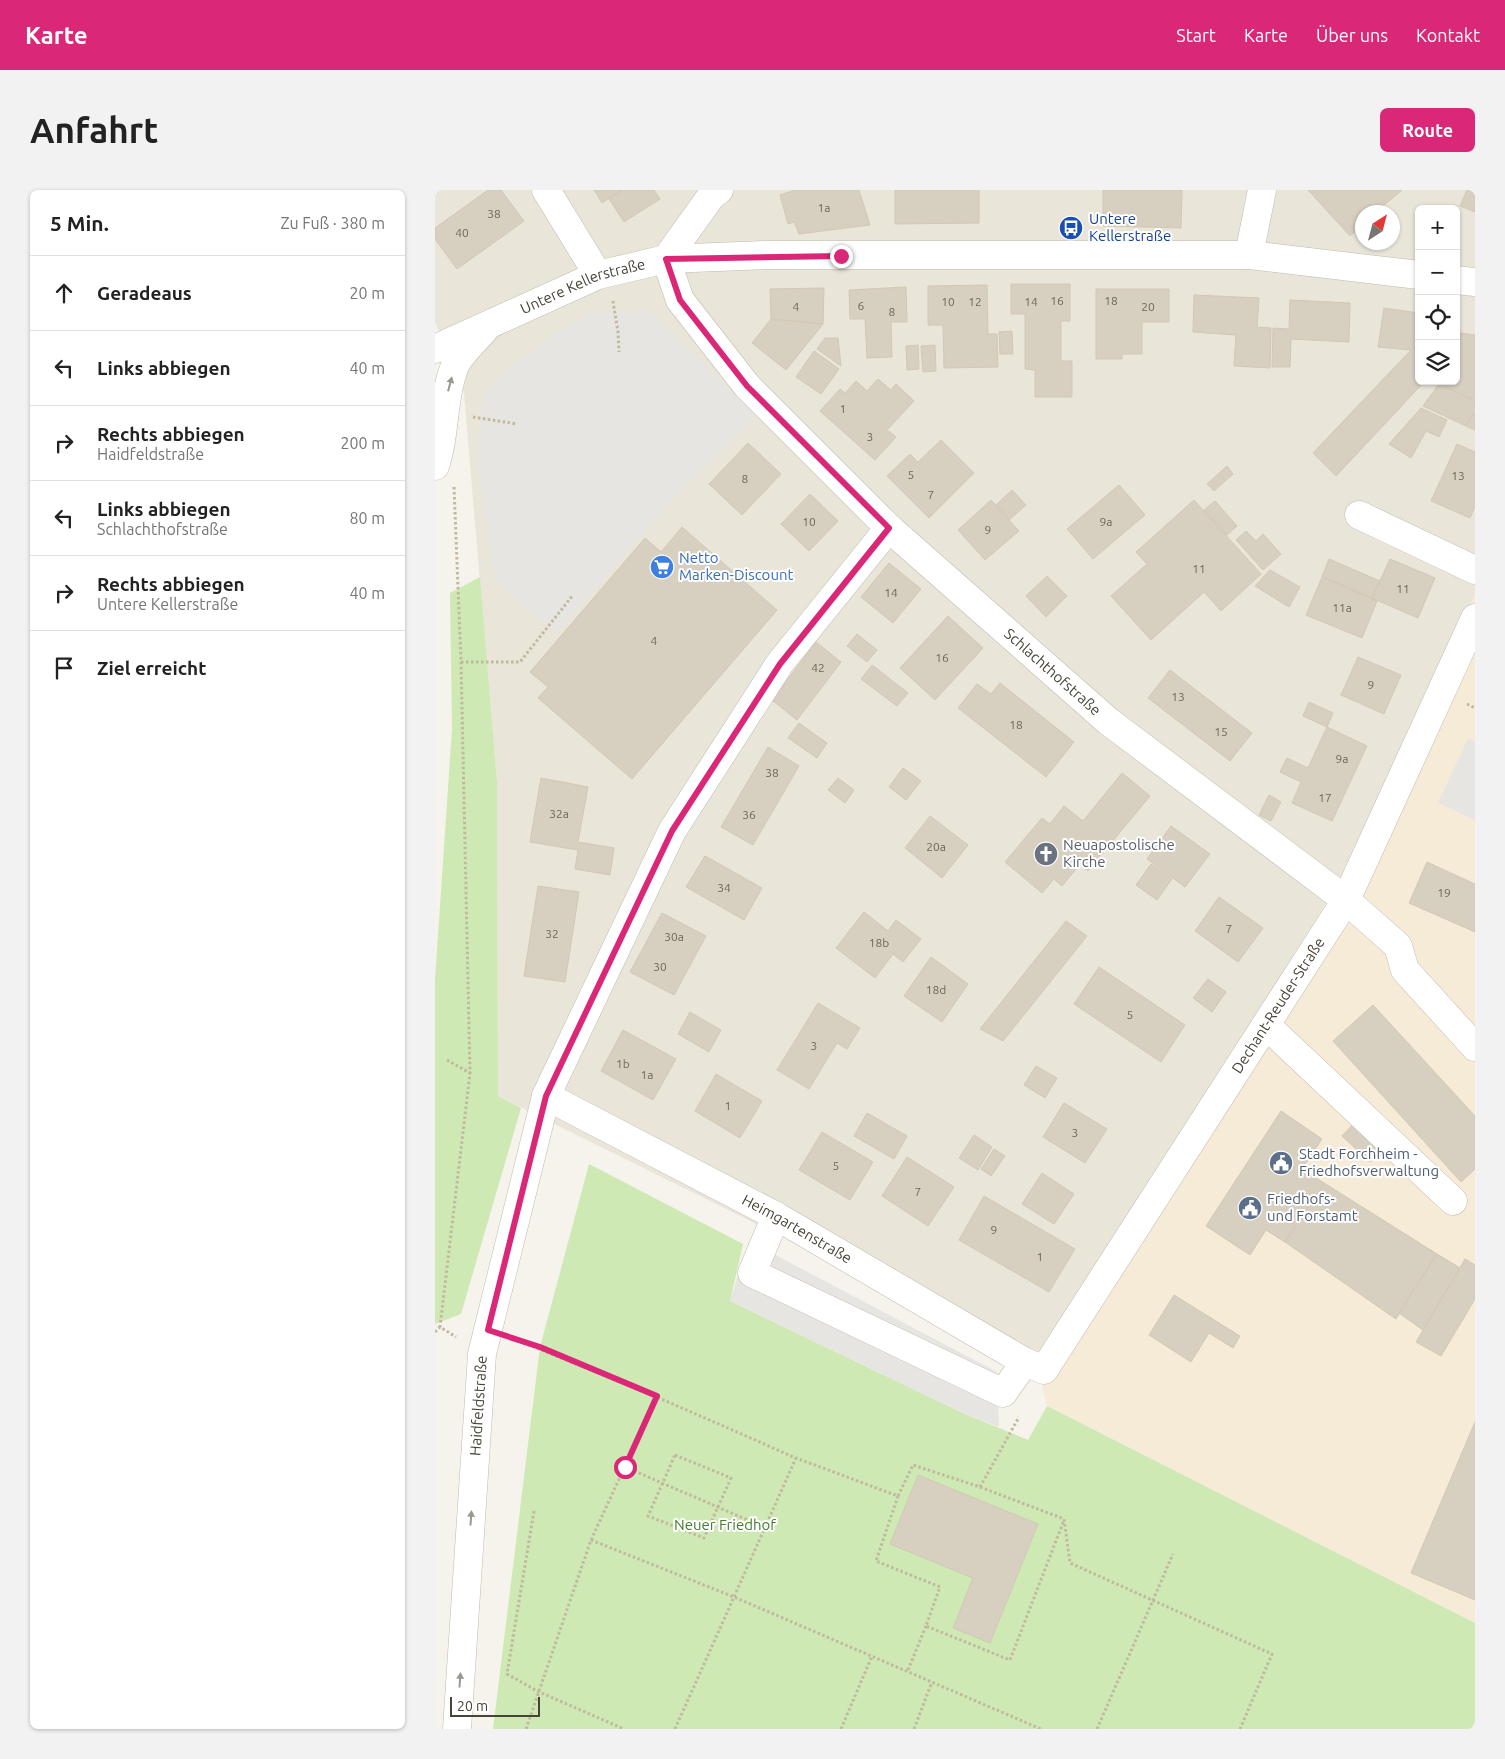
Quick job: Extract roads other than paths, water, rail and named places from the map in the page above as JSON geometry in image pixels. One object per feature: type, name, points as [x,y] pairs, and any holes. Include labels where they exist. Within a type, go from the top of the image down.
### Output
[{"type":"street","points":[[546,190],[598,275]]},
{"type":"street","points":[[666,259],[712,195],[719,190]]},
{"type":"street","points":[[1249,255],[1262,190]]},
{"type":"street","name":"Untere Kellerstraße","points":[[435,348],[598,275],[666,259],[767,255],[1249,255],[1415,275]]},
{"type":"street","name":"Schlachthofstraße","points":[[666,259],[680,300],[747,386],[889,528],[1108,721],[1346,900],[1398,946],[1405,970],[1475,1047]]},
{"type":"street","points":[[1460,280],[1475,282]]},
{"type":"street","points":[[435,466],[440,452],[443,407],[455,366],[491,322]]},
{"type":"street","points":[[1359,515],[1475,570]]},
{"type":"street","name":"Haidfeldstraße","points":[[457,1729],[485,1342],[546,1096],[672,831],[780,664],[889,528]]},
{"type":"street","name":"Dechant-Reuder-Straße","points":[[776,1216],[752,1273],[1003,1393],[1034,1366],[1266,1025],[1346,900],[1475,618]]},
{"type":"street","points":[[1266,1025],[1453,1201]]},
{"type":"street","name":"Heimgartenstraße","points":[[546,1096],[776,1216],[1034,1366]]},
{"type":"place","name":"Untere Kellerstraße","points":[[1071,228]]},
{"type":"place","name":"Netto Marken-Discount","points":[[662,567]]},
{"type":"place","name":"Neuapostolische Kirche","points":[[1046,854]]},
{"type":"place","name":"Stadt Forchheim - Friedhofsverwaltung","points":[[1281,1163]]},
{"type":"place","name":"Friedhofs- und Forstamt","points":[[1250,1208]]},
{"type":"park label","name":"Neuer Friedhof","points":[[725,1525]]}]
